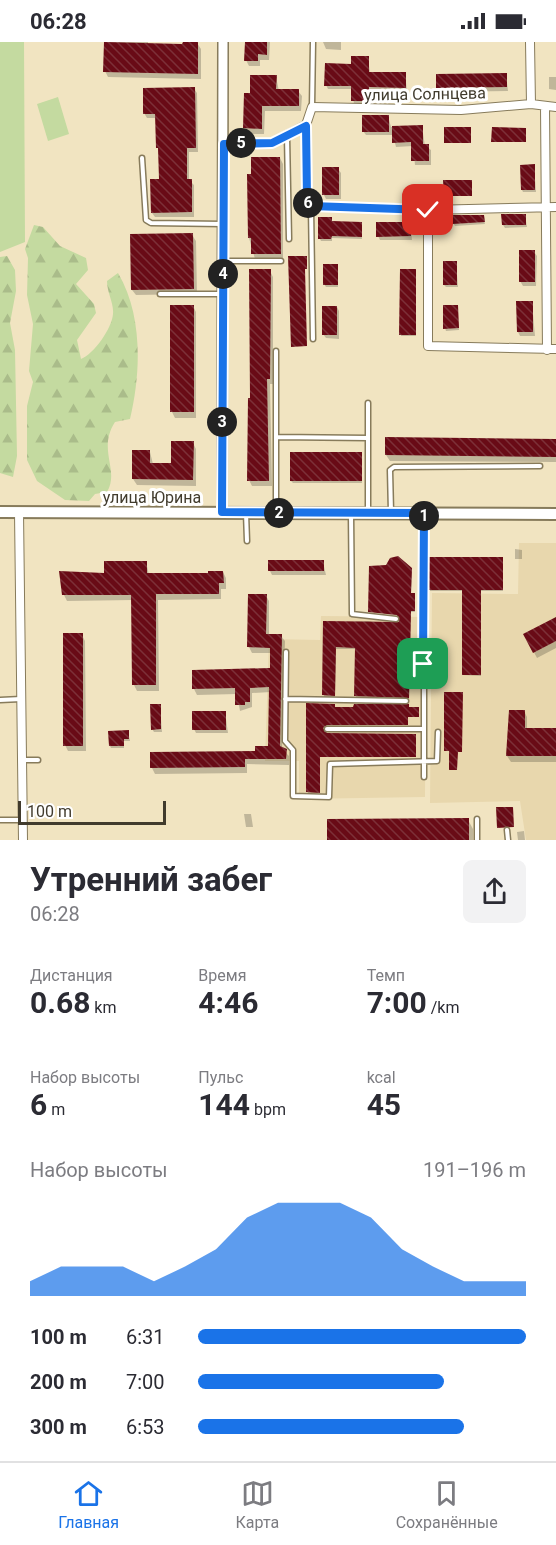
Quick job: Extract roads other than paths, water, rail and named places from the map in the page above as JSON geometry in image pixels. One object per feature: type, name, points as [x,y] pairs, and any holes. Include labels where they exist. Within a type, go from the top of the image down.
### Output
[{"type":"main road","name":"улица Юрина","points":[[0,512],[556,514]]},
{"type":"street","points":[[222,512],[223,42]]},
{"type":"street","points":[[530,42],[531,104]]},
{"type":"street","name":"улица Солнцева","points":[[312,107],[461,110],[531,104],[556,107]]},
{"type":"street","points":[[545,106],[547,350]]},
{"type":"street","points":[[312,107],[306,126],[307,198],[311,206],[428,210],[556,207]]},
{"type":"street","points":[[224,144],[272,143],[306,126]]},
{"type":"street","points":[[428,210],[428,346],[556,350]]},
{"type":"street","points":[[19,512],[23,840]]},
{"type":"lane","points":[[312,107],[313,42]]},
{"type":"lane","points":[[288,136],[289,239]]},
{"type":"lane","points":[[142,158],[146,220],[151,224],[224,224]]},
{"type":"lane","points":[[311,206],[313,339]]},
{"type":"lane","points":[[223,261],[281,261]]},
{"type":"lane","points":[[160,294],[222,294]]},
{"type":"lane","points":[[276,351],[276,513]]},
{"type":"lane","points":[[368,403],[368,513]]},
{"type":"lane","points":[[277,437],[368,438]]},
{"type":"lane","points":[[391,513],[390,470],[394,467],[540,466]]},
{"type":"lane","points":[[246,513],[247,541]]},
{"type":"lane","points":[[351,513],[352,614],[396,619]]},
{"type":"lane","points":[[424,513],[424,777]]},
{"type":"lane","points":[[286,652],[285,741],[292,750],[293,796],[329,797],[330,764],[437,761],[438,732]]},
{"type":"lane","points":[[0,700],[22,699]]},
{"type":"lane","points":[[285,699],[406,701]]},
{"type":"lane","points":[[327,729],[423,729]]},
{"type":"lane","points":[[23,760],[38,760]]},
{"type":"lane","points":[[477,819],[477,840]]},
{"type":"lane","points":[[0,820],[23,820]]},
{"type":"lane","points":[[507,830],[508,840]]}]
